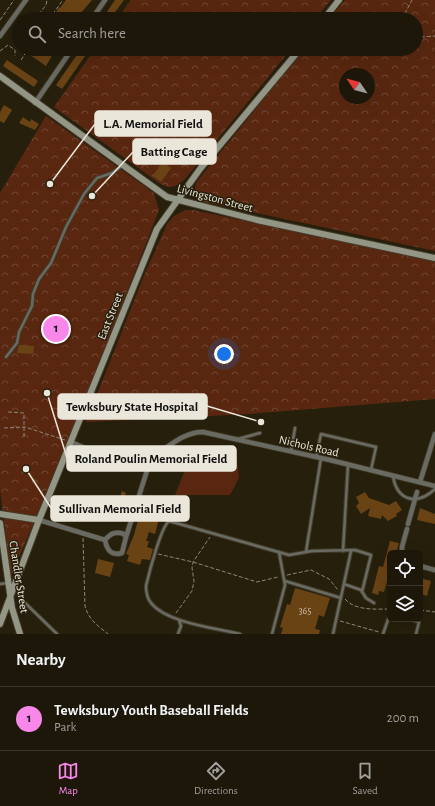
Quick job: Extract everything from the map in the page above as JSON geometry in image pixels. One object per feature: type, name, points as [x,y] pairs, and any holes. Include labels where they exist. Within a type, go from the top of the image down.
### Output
[{"type":"main road","points":[[330,12],[339,0]]},
{"type":"main road","name":"East Street","points":[[0,622],[39,520],[153,237],[177,200],[294,56]]},
{"type":"main road","name":"Livingston Street","points":[[0,76],[122,166],[167,197],[257,220],[435,258]]},
{"type":"main road","points":[[0,514],[39,520]]},
{"type":"main road","name":"Chandler Street","points":[[0,523],[2,549],[10,597],[20,634]]},
{"type":"street","points":[[17,12],[26,0]]},
{"type":"street","points":[[97,12],[105,0]]},
{"type":"street","points":[[0,36],[12,19]]},
{"type":"street","points":[[36,103],[67,56]]},
{"type":"street","name":"Nichols Road","points":[[71,442],[124,464],[151,458],[190,433],[203,432],[321,458],[435,487]]},
{"type":"street","points":[[420,482],[435,434]]},
{"type":"street","points":[[105,540],[109,551],[117,554],[122,553],[151,458]]},
{"type":"street","points":[[408,524],[417,492]]},
{"type":"street","points":[[39,520],[105,540]]},
{"type":"street","points":[[402,550],[407,529]]},
{"type":"street","points":[[105,540],[116,532],[124,534],[126,537]]},
{"type":"street","points":[[423,567],[435,570]]},
{"type":"lane","points":[[6,357],[17,342],[19,332],[32,306],[33,294],[39,279],[51,263],[66,227],[84,194],[97,178],[112,173],[122,166]]},
{"type":"lane","points":[[291,452],[296,428]]},
{"type":"lane","points":[[238,439],[260,433]]},
{"type":"lane","points":[[316,457],[320,434],[376,447],[371,471]]},
{"type":"lane","points":[[306,552],[321,458]]},
{"type":"lane","points":[[343,551],[348,465]]},
{"type":"lane","points":[[393,476],[396,487],[400,493],[405,497],[415,500],[426,496],[435,487]]},
{"type":"lane","points":[[240,634],[173,617],[154,606],[146,594],[146,586],[156,554],[166,523],[169,521],[213,532],[289,555],[306,552],[351,551],[371,555],[362,592]]},
{"type":"lane","points":[[333,634],[351,551]]},
{"type":"lane","points":[[272,634],[285,585],[279,552]]},
{"type":"lane","points":[[285,581],[341,596]]},
{"type":"lane","points":[[0,584],[8,583]]},
{"type":"lane","points":[[344,584],[362,592],[366,598],[374,603]]},
{"type":"lane","points":[[20,598],[57,634]]},
{"type":"lane","points":[[178,634],[181,626],[179,619]]},
{"type":"lane","points":[[383,634],[387,622]]},
{"type":"lane","points":[[416,634],[419,622]]},
{"type":"path","points":[[0,20],[14,0]]},
{"type":"path","points":[[42,12],[47,0]]},
{"type":"path","points":[[54,12],[63,0]]},
{"type":"path","points":[[405,12],[412,0]]},
{"type":"path","points":[[423,37],[435,36]]},
{"type":"path","points":[[0,51],[8,45],[12,48]]},
{"type":"path","points":[[21,60],[24,56]]},
{"type":"path","points":[[8,412],[24,413],[24,438]]},
{"type":"path","points":[[4,428],[25,427],[71,442]]},
{"type":"path","points":[[173,617],[192,591],[194,580],[192,568],[193,562],[213,532]]},
{"type":"path","points":[[83,534],[84,606],[89,618],[108,634]]},
{"type":"path","points":[[156,554],[193,562],[257,582],[310,570],[329,579],[341,596],[349,603],[362,608],[387,609]]},
{"type":"path","points":[[423,610],[435,612]]},
{"type":"path","points":[[336,620],[383,634]]},
{"type":"green space","points":[[131,0],[331,0],[321,12],[122,12]]},
{"type":"green space","points":[[345,0],[435,0],[435,251],[205,202],[197,196],[195,190],[196,183],[298,56],[423,56],[423,12],[335,12]]},
{"type":"green space","points":[[90,56],[285,56],[185,179],[173,187],[159,183],[54,107]]},
{"type":"green space","points":[[46,116],[154,193],[159,210],[71,435],[11,576],[0,490],[0,193]]},
{"type":"green space","points":[[185,210],[193,210],[435,261],[435,399],[249,414],[86,422],[145,273],[167,224],[174,216]]},
{"type":"green space","points":[[199,445],[236,449],[239,478],[230,495],[175,495],[192,452]]},
{"type":"building","points":[[66,0],[92,0],[82,12],[56,12],[59,7],[60,8]]},
{"type":"building","points":[[115,0],[124,0],[115,12],[107,12]]},
{"type":"building","points":[[31,56],[52,56],[46,66]]},
{"type":"building","points":[[76,56],[85,56],[62,89],[56,85]]},
{"type":"building","points":[[7,60],[38,81],[34,87],[3,66]]},
{"type":"building","points":[[4,105],[12,110],[4,123],[0,121],[0,112]]},
{"type":"building","points":[[23,117],[30,122],[31,119],[39,124],[35,130],[19,123]]},
{"type":"building","points":[[176,152],[189,160],[185,167],[172,159]]},
{"type":"building","points":[[162,162],[171,168],[161,182],[153,176]]},
{"type":"building","points":[[19,345],[34,346],[33,354],[17,353]]},
{"type":"building","points":[[122,491],[126,493],[124,498],[129,500],[127,506],[118,503]]},
{"type":"building","points":[[365,492],[369,498],[389,505],[396,501],[402,510],[396,514],[397,516],[388,521],[382,515],[381,519],[368,516],[370,508],[361,514],[356,506],[359,503],[356,497]]},
{"type":"building","points":[[142,505],[155,507],[154,509],[161,511],[155,534],[149,532],[146,541],[149,541],[147,547],[153,549],[150,560],[142,559],[140,565],[127,561],[129,555],[126,554],[134,535]]},
{"type":"building","points":[[420,508],[435,514],[435,524],[417,520]]},
{"type":"building","points":[[390,541],[399,543],[397,550],[388,550]]},
{"type":"building","points":[[387,552],[387,582],[384,592],[379,591],[378,595],[372,593],[379,566],[383,567]]},
{"type":"building","points":[[98,559],[114,563],[110,577],[95,573]]},
{"type":"building","points":[[423,579],[431,581],[427,596],[423,595]]},
{"type":"building","points":[[295,588],[330,598],[324,617],[319,615],[315,629],[320,630],[319,634],[281,634],[283,628],[280,627],[287,604],[290,605]]},
{"type":"place","name":"L.A. Memorial Field","points":[[50,184]]},
{"type":"place","name":"Batting Cage","points":[[92,196]]},
{"type":"place","name":"Tewksbury Youth Baseball Fields","points":[[56,329]]},
{"type":"place","name":"Roland Poulin Memorial Field","points":[[47,393]]},
{"type":"place","name":"Tewksbury State Hospital","points":[[261,422]]},
{"type":"place","name":"Sullivan Memorial Field","points":[[26,469]]}]
